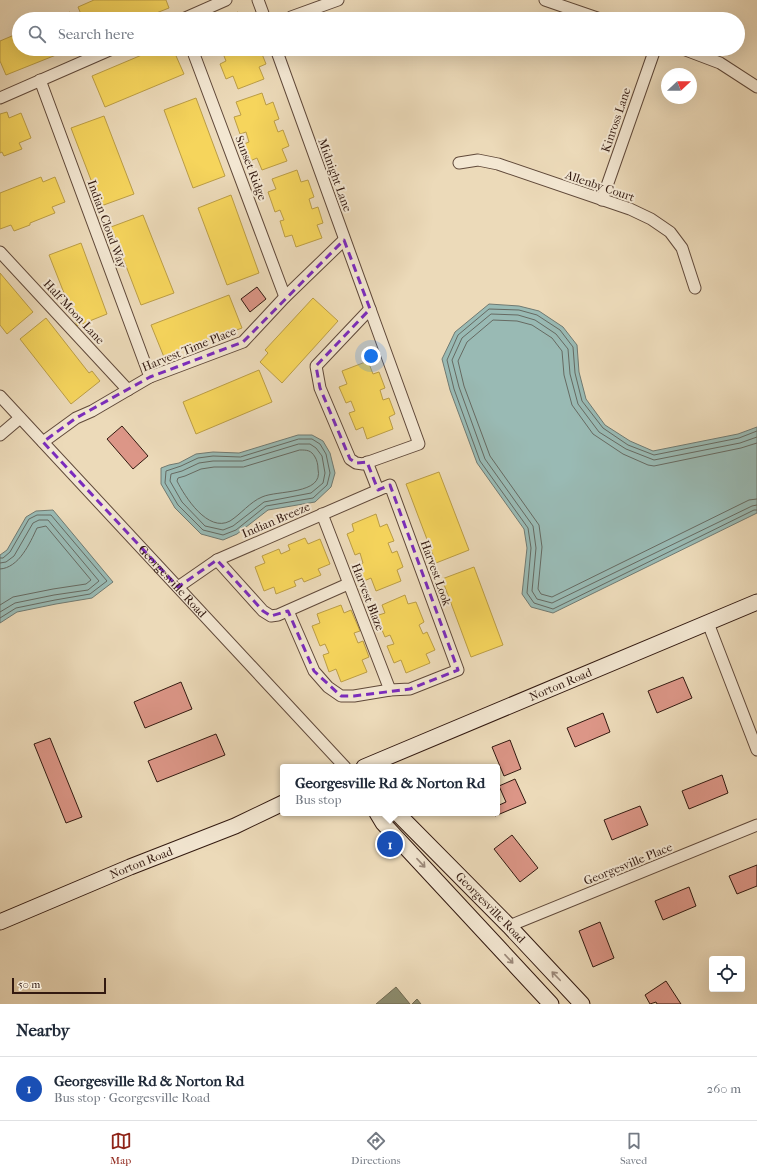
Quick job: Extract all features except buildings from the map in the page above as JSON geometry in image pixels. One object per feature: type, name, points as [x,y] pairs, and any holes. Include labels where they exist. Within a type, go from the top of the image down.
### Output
[{"type":"main road","name":"Norton Road","points":[[371,764],[757,602]]},
{"type":"main road","name":"Norton Road","points":[[0,922],[136,865],[235,826],[280,805]]},
{"type":"main road","name":"Georgesville Road","points":[[379,816],[383,823],[551,1004]]},
{"type":"main road","name":"Georgesville Road","points":[[400,816],[509,926],[582,1004]]},
{"type":"street","points":[[199,12],[226,0]]},
{"type":"street","points":[[258,0],[262,12]]},
{"type":"street","points":[[304,12],[338,0]]},
{"type":"street","points":[[544,0],[579,12]]},
{"type":"street","points":[[0,98],[96,56]]},
{"type":"street","name":"Sunset Ridge","points":[[195,56],[285,296]]},
{"type":"street","name":"Midnight Lane","points":[[278,56],[419,444],[367,462]]},
{"type":"street","name":"Kinross Lane","points":[[602,200],[653,56]]},
{"type":"street","points":[[702,56],[720,63],[757,87]]},
{"type":"street","name":"Indian Cloud Way","points":[[40,80],[150,377]]},
{"type":"street","name":"Allenby Court","points":[[459,163],[478,160],[498,164],[630,209],[651,219],[670,232],[682,248],[695,288]]},
{"type":"street","name":"Harvest Time Place","points":[[43,442],[76,418],[92,411],[150,377],[243,342],[285,296],[344,240]]},
{"type":"street","name":"Half Moon Lane","points":[[0,252],[128,390]]},
{"type":"street","points":[[370,309],[316,366],[320,388],[350,459],[356,463],[363,464],[367,462],[378,490]]},
{"type":"street","name":"Georgesville Road","points":[[0,396],[342,764]]},
{"type":"street","points":[[0,435],[20,418]]},
{"type":"street","name":"Indian Breeze","points":[[178,587],[217,560],[390,485]]},
{"type":"street","name":"Harvest Look","points":[[390,485],[458,670],[410,689],[390,690]]},
{"type":"street","name":"Harvest Blaze","points":[[322,514],[390,690]]},
{"type":"street","points":[[217,560],[263,611],[271,616],[278,615],[348,584]]},
{"type":"street","points":[[288,610],[314,671],[334,691],[341,696],[354,696],[390,690]]},
{"type":"street","points":[[708,623],[757,750]]},
{"type":"street","name":"Georgesville Place","points":[[509,926],[757,825]]},
{"type":"highlighted area","points":[[344,240],[370,309],[316,366],[320,388],[350,459],[356,463],[367,462],[378,490],[390,485],[458,670],[410,689],[354,696],[341,696],[314,671],[288,611],[271,616],[263,611],[217,560],[178,587],[43,442],[76,418],[150,377],[243,342]]},
{"type":"water","points":[[489,304],[519,306],[539,311],[563,327],[577,345],[579,372],[586,399],[605,425],[630,441],[653,451],[738,434],[757,427],[757,513],[553,613],[531,607],[522,594],[527,548],[524,529],[477,463],[450,390],[442,359],[455,332]]},
{"type":"water","points":[[298,435],[312,435],[323,441],[330,453],[335,473],[331,487],[315,502],[268,510],[237,534],[223,540],[201,534],[175,508],[161,484],[161,468],[179,463],[196,454],[213,452],[239,453]]},
{"type":"water","points":[[53,510],[113,582],[92,598],[17,612],[0,623],[0,555],[7,550],[26,517],[36,511]]},
{"type":"place","name":"Georgesville Rd & Norton Rd","points":[[390,844]]}]
